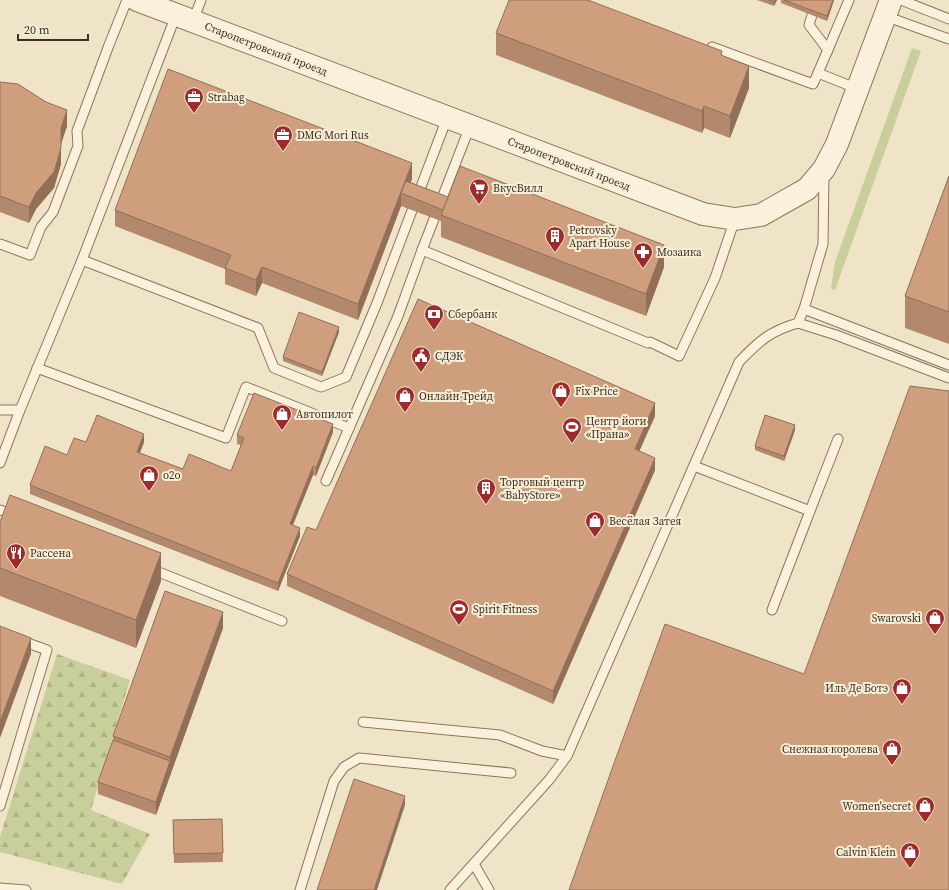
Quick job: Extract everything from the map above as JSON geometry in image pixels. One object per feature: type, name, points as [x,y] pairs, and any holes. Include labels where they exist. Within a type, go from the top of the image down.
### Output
[{"type":"street","name":"Старопетровский проезд","points":[[137,0],[703,214],[735,219],[761,215],[786,202],[807,189],[824,169],[837,144],[888,8]]},
{"type":"lane","points":[[0,244],[30,255],[41,226],[54,212],[78,146],[77,131],[108,45],[127,0]]},
{"type":"lane","points":[[0,463],[37,368],[185,18],[201,0]]},
{"type":"lane","points":[[702,44],[814,84],[849,0]]},
{"type":"lane","points":[[901,0],[949,19]]},
{"type":"lane","points":[[888,8],[949,39]]},
{"type":"lane","points":[[812,15],[809,25],[828,50]]},
{"type":"lane","points":[[818,73],[858,89]]},
{"type":"lane","points":[[82,260],[258,328],[274,368],[321,388],[346,377],[377,302],[447,118]]},
{"type":"lane","points":[[326,481],[398,316],[470,126]]},
{"type":"lane","points":[[798,324],[804,309],[822,244],[824,169]]},
{"type":"lane","points":[[422,250],[650,342],[679,356],[715,278],[735,219]]},
{"type":"lane","points":[[804,309],[949,365]]},
{"type":"lane","points":[[450,890],[549,780],[567,756],[739,362],[766,337],[782,328],[798,324],[836,336],[949,378]]},
{"type":"lane","points":[[37,368],[226,438],[246,387],[349,428]]},
{"type":"lane","points":[[0,410],[20,410]]},
{"type":"lane","points":[[772,610],[838,439]]},
{"type":"lane","points":[[694,466],[810,511]]},
{"type":"lane","points":[[0,510],[22,518]]},
{"type":"lane","points":[[141,565],[282,621]]},
{"type":"lane","points":[[0,633],[47,650],[0,806]]},
{"type":"lane","points":[[363,722],[500,735],[542,751],[567,756]]},
{"type":"lane","points":[[300,890],[334,781],[344,766],[359,758],[511,773]]},
{"type":"lane","points":[[474,864],[489,890]]},
{"type":"lane","points":[[0,888],[26,890]]},
{"type":"green space","points":[[912,48],[921,51],[835,290],[831,289],[835,262]]},
{"type":"green space","points":[[57,654],[130,680],[91,810],[150,834],[122,884],[0,852],[0,837]]},
{"type":"building","points":[[509,0],[588,0],[722,51],[721,55],[749,66],[730,116],[704,106],[702,111],[496,33]]},
{"type":"building","points":[[784,0],[833,0],[827,16]]},
{"type":"building","points":[[168,69],[412,163],[358,304],[262,267],[256,280],[225,268],[231,255],[115,210]]},
{"type":"building","points":[[0,82],[18,84],[46,102],[67,110],[61,128],[61,148],[54,172],[36,193],[29,207],[0,196]]},
{"type":"building","points":[[460,166],[664,245],[646,294],[441,215]]},
{"type":"building","points":[[949,176],[949,312],[905,296]]},
{"type":"building","points":[[406,181],[448,197],[443,210],[401,193]]},
{"type":"building","name":"Торговый центр «BabyStore»","points":[[418,299],[655,403],[635,449],[655,458],[553,691],[287,574],[307,527],[316,530]]},
{"type":"building","points":[[299,312],[339,327],[322,372],[283,357]]},
{"type":"building","points":[[910,386],[949,391],[949,890],[569,890],[665,624],[804,674]]},
{"type":"building","points":[[254,393],[333,424],[316,468],[313,466],[290,524],[300,528],[278,583],[30,485],[45,446],[67,455],[74,438],[86,442],[97,415],[144,434],[137,452],[183,469],[189,454],[231,471],[244,438],[237,435]]},
{"type":"building","points":[[765,415],[795,425],[784,456],[755,446]]},
{"type":"building","points":[[10,495],[161,553],[136,620],[0,568],[0,522]]},
{"type":"building","points":[[165,591],[223,612],[170,757],[113,736]]},
{"type":"building","points":[[0,626],[31,638],[0,722]]},
{"type":"building","points":[[113,740],[170,761],[156,802],[98,782]]},
{"type":"building","points":[[354,779],[405,796],[374,890],[317,890]]},
{"type":"building","points":[[222,819],[223,853],[174,854],[173,820]]},
{"type":"place","name":"Strabag","points":[[194,114]]},
{"type":"place","name":"DMG Mori Rus","points":[[283,152]]},
{"type":"place","name":"ВкусВилл","points":[[479,205]]},
{"type":"place","name":"Petrovsky Apart House","points":[[555,253]]},
{"type":"place","name":"Мозаика","points":[[643,269]]},
{"type":"place","name":"Сбербанк","points":[[434,331]]},
{"type":"place","name":"СДЭК","points":[[421,373]]},
{"type":"place","name":"Fix Price","points":[[561,408]]},
{"type":"place","name":"Онлайн Трейд","points":[[405,413]]},
{"type":"place","name":"Автопилот","points":[[282,431]]},
{"type":"place","name":"Центр йоги «Прана»","points":[[572,444]]},
{"type":"place","name":"o2o","points":[[149,492]]},
{"type":"place","name":"Торговый центр «BabyStore»","points":[[486,505]]},
{"type":"place","name":"Весёлая Затея","points":[[595,538]]},
{"type":"place","name":"Рассена","points":[[16,570]]},
{"type":"place","name":"Spirit Fitness","points":[[459,626]]},
{"type":"place","name":"Swarovski","points":[[935,635]]},
{"type":"place","name":"Иль Де Ботэ","points":[[902,705]]},
{"type":"place","name":"Снежная королева","points":[[892,766]]},
{"type":"place","name":"Women'secret","points":[[925,823]]},
{"type":"place","name":"Calvin Klein","points":[[910,869]]}]
